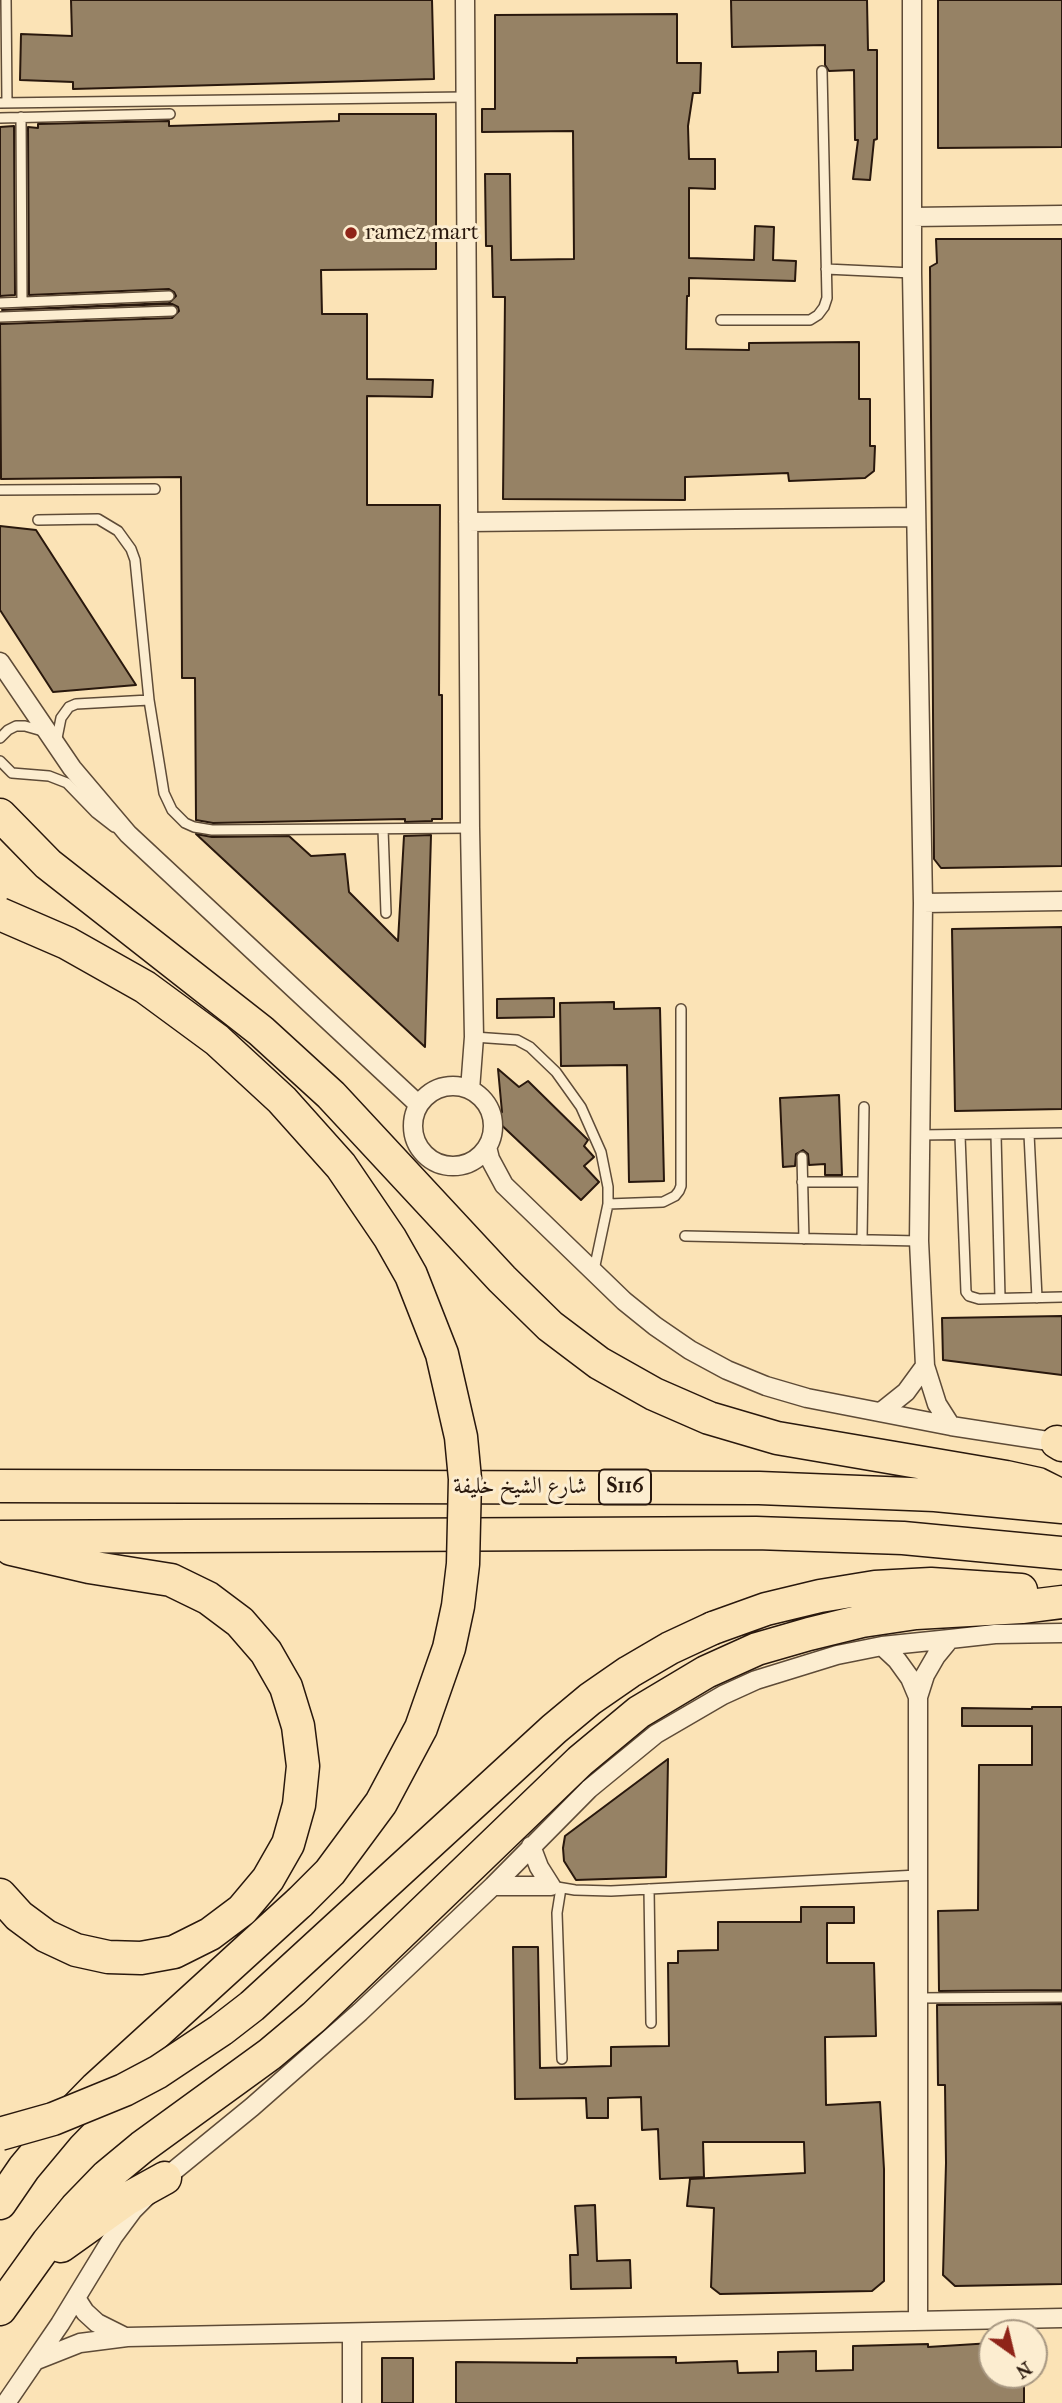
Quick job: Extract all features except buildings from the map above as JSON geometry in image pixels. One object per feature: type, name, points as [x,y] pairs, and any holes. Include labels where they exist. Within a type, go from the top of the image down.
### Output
[{"type":"highway","points":[[0,815],[48,864],[187,971],[281,1049],[331,1095],[502,1279],[550,1326],[599,1363],[654,1394],[709,1418],[777,1438],[1006,1477],[1038,1484],[1062,1496]]},
{"type":"highway","points":[[0,914],[68,943],[145,987],[217,1040],[282,1100],[341,1166],[390,1238],[411,1275],[442,1354],[461,1437],[465,1479],[463,1564],[449,1648],[421,1728],[381,1803],[337,1863],[300,1902],[87,2097],[59,2126],[24,2168],[0,2203]]},
{"type":"highway","name":"شارع الشيخ خليفة","points":[[0,1486],[759,1488],[935,1495],[1062,1507]]},
{"type":"highway","name":"شارع الشيخ خليفة","points":[[0,1537],[830,1535],[964,1543],[1062,1553]]},
{"type":"highway","points":[[0,1545],[52,1559],[171,1580],[208,1598],[240,1622],[266,1652],[286,1687],[298,1726],[303,1766],[299,1805],[288,1844],[268,1879],[242,1910],[210,1934],[174,1952],[142,1958],[108,1957],[76,1950],[46,1936],[19,1916],[0,1895]]},
{"type":"highway","points":[[0,2134],[53,2119],[124,2090],[158,2072],[222,2030],[261,1998],[554,1729],[590,1699],[670,1648],[713,1628],[766,1609],[820,1596],[876,1587],[931,1584],[1062,1592]]},
{"type":"highway","points":[[0,2309],[76,2208],[107,2176],[142,2147],[261,2061],[314,2017],[580,1761],[629,1720],[672,1691],[757,1649],[862,1621],[916,1613],[1062,1602]]},
{"type":"highway","points":[[22,2277],[90,2223],[165,2178]]},
{"type":"street","points":[[465,0],[470,828],[474,1037],[470,1090]]},
{"type":"street","points":[[912,0],[912,273],[923,903],[919,1241],[925,1366],[937,1404],[951,1426]]},
{"type":"street","points":[[912,217],[1062,215]]},
{"type":"street","points":[[468,522],[916,517]]},
{"type":"street","points":[[0,662],[72,768],[128,834],[419,1105]]},
{"type":"street","points":[[923,903],[1062,901]]},
{"type":"street","points":[[460,1087],[470,1090],[483,1100],[491,1115],[493,1131],[487,1147],[475,1160],[467,1164],[449,1166],[432,1160],[419,1148],[415,1140],[413,1123],[419,1105],[433,1092],[442,1088],[460,1087]]},
{"type":"street","points":[[487,1147],[490,1159],[504,1185],[624,1301],[690,1350],[727,1370],[797,1395],[951,1426],[1060,1443]]},
{"type":"street","points":[[881,1412],[906,1392],[925,1366]]},
{"type":"street","points":[[6,2403],[37,2360],[113,2236],[133,2210],[165,2178],[317,2050],[493,1886],[589,1789],[656,1734],[688,1714],[756,1680],[837,1655],[882,1646],[995,1634],[1062,1633]]},
{"type":"street","points":[[918,2320],[918,1697],[925,1675],[950,1639]]},
{"type":"street","points":[[882,1646],[910,1678],[918,1697]]},
{"type":"street","points":[[531,1846],[539,1867],[556,1887]]},
{"type":"street","points":[[493,1886],[556,1887]]},
{"type":"street","points":[[76,2298],[85,2312],[97,2323],[127,2337]]},
{"type":"street","points":[[37,2360],[80,2343],[127,2337],[1062,2318]]},
{"type":"street","points":[[352,2333],[352,2403]]},
{"type":"lane","points":[[6,0],[3,103],[466,97]]},
{"type":"lane","points":[[721,320],[810,320],[824,307],[826,269],[822,71]]},
{"type":"lane","points":[[0,118],[170,114]]},
{"type":"lane","points":[[21,117],[22,302]]},
{"type":"lane","points":[[826,269],[912,273]]},
{"type":"lane","points":[[0,303],[169,296]]},
{"type":"lane","points":[[0,317],[172,311]]},
{"type":"lane","points":[[0,490],[155,489]]},
{"type":"lane","points":[[38,520],[98,519],[118,531],[135,559],[149,700],[167,802],[185,823],[212,830],[470,828]]},
{"type":"lane","points":[[0,738],[16,726],[25,726],[52,738],[61,718],[76,704],[149,700]]},
{"type":"lane","points":[[0,761],[12,773],[58,778],[74,789],[106,822],[128,834]]},
{"type":"lane","points":[[383,829],[386,913]]},
{"type":"lane","points":[[608,1204],[663,1202],[675,1196],[681,1186],[681,1009]]},
{"type":"lane","points":[[474,1037],[517,1040],[541,1057],[569,1088],[585,1116],[601,1152],[608,1204],[594,1270]]},
{"type":"lane","points":[[862,1240],[864,1107]]},
{"type":"lane","points":[[920,1135],[1062,1133]]},
{"type":"lane","points":[[1029,1134],[1037,1298]]},
{"type":"lane","points":[[996,1135],[1000,1298]]},
{"type":"lane","points":[[960,1136],[965,1287],[969,1296],[1062,1297]]},
{"type":"lane","points":[[802,1157],[804,1239]]},
{"type":"lane","points":[[802,1182],[863,1182]]},
{"type":"lane","points":[[685,1236],[919,1241]]},
{"type":"lane","points":[[562,2059],[556,1887],[593,1892],[918,1875]]},
{"type":"lane","points":[[649,1889],[651,2023]]},
{"type":"lane","points":[[918,1998],[1062,1997]]},
{"type":"place","name":"ramez mart","points":[[351,233]]}]
